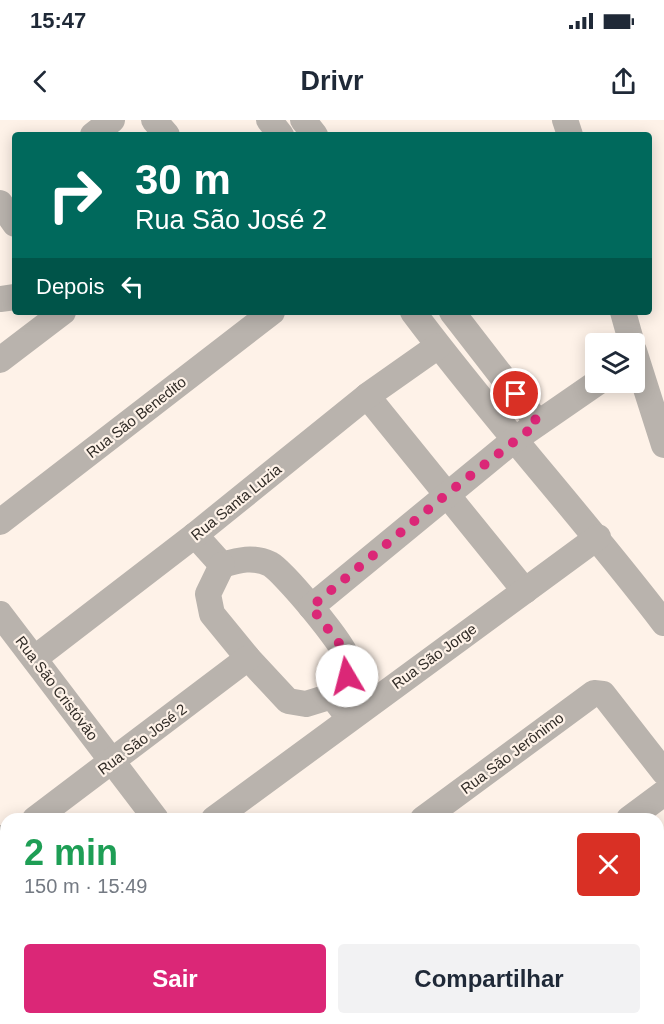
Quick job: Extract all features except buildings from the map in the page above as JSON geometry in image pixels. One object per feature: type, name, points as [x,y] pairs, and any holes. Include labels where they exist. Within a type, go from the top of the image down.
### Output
[{"type":"street","points":[[97,132],[112,120]]},
{"type":"street","points":[[154,120],[164,132]]},
{"type":"street","points":[[303,120],[313,132]]},
{"type":"street","points":[[0,360],[35,320],[52,315]]},
{"type":"street","name":"Rua São Benedito","points":[[0,522],[268,315]]},
{"type":"street","points":[[414,315],[514,440],[598,537],[664,623]]},
{"type":"street","points":[[454,315],[538,423]]},
{"type":"street","points":[[624,315],[629,333]]},
{"type":"street","name":"Rua Santa Luzia","points":[[35,658],[195,535],[367,396],[438,346]]},
{"type":"street","points":[[645,385],[664,445]]},
{"type":"street","points":[[311,607],[514,440],[585,391]]},
{"type":"street","points":[[367,396],[448,493],[525,591]]},
{"type":"street","points":[[195,535],[222,565]]},
{"type":"street","name":"Rua São Jorge","points":[[222,813],[598,537]]},
{"type":"street","points":[[241,559],[257,560],[273,566],[311,607],[345,651],[349,661],[347,676],[332,696],[306,704],[288,700],[248,658],[212,614],[208,594],[222,565],[241,559]]},
{"type":"street","name":"Rua São Cristóvão","points":[[0,614],[151,813]]},
{"type":"street","name":"Rua São José 2","points":[[43,813],[248,658]]},
{"type":"street","name":"Rua São Jerônimo","points":[[431,813],[594,693],[603,694],[664,772]]},
{"type":"street","points":[[332,696],[350,718]]},
{"type":"street","points":[[637,813],[664,793]]},
{"type":"route","points":[[347,676],[349,661],[345,651],[311,607],[448,493],[538,423],[516,394]]}]
